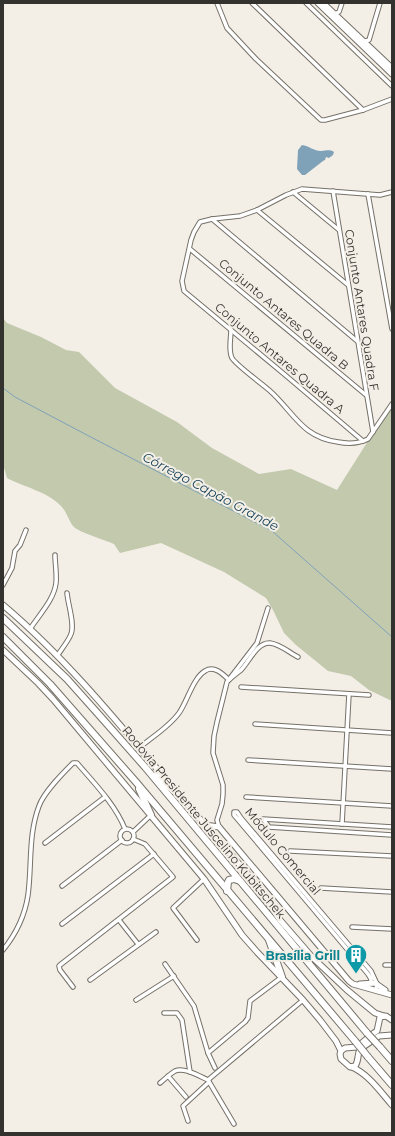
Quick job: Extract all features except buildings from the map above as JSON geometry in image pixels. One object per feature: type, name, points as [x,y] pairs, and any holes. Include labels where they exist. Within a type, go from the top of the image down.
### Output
[{"type":"highway","name":"Rodovia Presidente Juscelino Kubitschek","points":[[3,618],[67,680],[145,767],[392,1061]]},
{"type":"highway","name":"Rodovia Presidente Juscelino Kubitschek","points":[[3,637],[50,684],[136,782],[268,936],[392,1085]]},
{"type":"highway","points":[[145,767],[181,797]]},
{"type":"highway","points":[[136,782],[151,815]]},
{"type":"highway","points":[[228,891],[229,880],[234,879],[240,881]]},
{"type":"highway","points":[[268,936],[282,977]]},
{"type":"main road","points":[[318,3],[333,15],[391,71]]},
{"type":"main road","points":[[323,3],[333,15]]},
{"type":"main road","points":[[3,605],[30,629],[81,680],[252,879],[280,920],[312,957],[375,1013],[392,1020]]},
{"type":"main road","points":[[3,650],[48,694],[204,879],[242,935],[303,1000],[336,1040],[341,1051],[341,1060],[347,1065],[360,1070],[392,1105]]},
{"type":"main road","points":[[205,825],[219,827],[349,981],[357,985],[374,986],[392,993]]},
{"type":"main road","points":[[252,879],[254,869]]},
{"type":"main road","points":[[341,1051],[345,1048],[357,1047],[374,1033],[378,1027],[379,1020],[385,1016],[392,1015]]},
{"type":"main road","points":[[352,1067],[357,1064],[360,1049],[379,1036],[392,1035]]},
{"type":"street","points":[[217,3],[227,28],[256,59],[318,118],[325,120],[363,110],[392,99]]},
{"type":"street","points":[[252,3],[363,110]]},
{"type":"street","points":[[306,3],[392,86]]},
{"type":"street","points":[[333,15],[339,12],[342,3]]},
{"type":"street","points":[[362,43],[369,40],[380,3]]},
{"type":"street","points":[[190,249],[192,236],[200,222],[212,219],[236,217],[257,210],[293,192],[306,188],[380,195],[392,192]]},
{"type":"street","name":"Conjunto Antares Quadra F","points":[[333,191],[373,432]]},
{"type":"street","points":[[293,192],[339,230]]},
{"type":"street","points":[[368,194],[392,329]]},
{"type":"street","points":[[257,210],[348,285]]},
{"type":"street","points":[[212,219],[357,341]]},
{"type":"street","name":"Conjunto Antares Quadra A","points":[[190,249],[182,281],[184,291],[363,442]]},
{"type":"street","name":"Conjunto Antares Quadra B","points":[[190,249],[366,395]]},
{"type":"street","points":[[231,330],[230,351],[234,360],[271,392],[307,431],[322,439],[346,443],[363,442],[368,439],[392,404]]},
{"type":"street","points":[[3,585],[12,568],[15,551],[20,545],[26,530]]},
{"type":"street","points":[[30,629],[54,590],[56,579],[55,555]]},
{"type":"street","points":[[57,656],[70,636],[72,630],[67,593]]},
{"type":"street","points":[[219,827],[217,820],[222,804],[223,785],[214,753],[214,736],[225,689],[229,680],[256,643],[268,608]]},
{"type":"street","points":[[229,680],[241,670],[263,644],[275,644],[298,657]]},
{"type":"street","points":[[139,748],[179,714],[197,680],[205,671],[212,669],[221,672],[229,680]]},
{"type":"street","points":[[241,686],[369,695]]},
{"type":"street","points":[[342,824],[350,694]]},
{"type":"street","points":[[255,724],[392,733]]},
{"type":"street","points":[[248,760],[392,769]]},
{"type":"street","points":[[3,950],[21,923],[28,895],[30,842],[38,806],[44,796],[75,762],[120,816],[125,829]]},
{"type":"street","points":[[45,843],[105,797]]},
{"type":"street","points":[[246,797],[392,806]]},
{"type":"street","points":[[122,840],[130,842],[134,836],[133,832],[151,815]]},
{"type":"street","name":"Módulo Comercial","points":[[294,884],[270,851],[240,819],[266,854],[330,925],[369,972],[374,986]]},
{"type":"street","points":[[392,827],[263,819],[269,827],[392,836]]},
{"type":"street","points":[[329,832],[330,824]]},
{"type":"street","points":[[125,829],[133,832]]},
{"type":"street","points":[[122,840],[120,836],[121,832],[125,829]]},
{"type":"street","points":[[73,987],[60,970],[59,966],[173,877],[145,844],[132,839]]},
{"type":"street","points":[[62,886],[122,840]]},
{"type":"street","points":[[266,854],[270,851]]},
{"type":"street","points":[[290,851],[392,856]]},
{"type":"street","points":[[62,924],[154,854]]},
{"type":"street","points":[[197,940],[173,908],[204,879]]},
{"type":"street","points":[[321,888],[392,892]]},
{"type":"street","points":[[119,920],[138,944]]},
{"type":"street","points":[[352,926],[392,929]]},
{"type":"street","points":[[90,980],[156,932]]},
{"type":"street","points":[[165,964],[194,1006],[208,1053],[215,1068]]},
{"type":"street","points":[[385,965],[392,965]]},
{"type":"street","points":[[136,1000],[174,976]]},
{"type":"street","points":[[208,1053],[245,1022],[248,1018],[250,1001],[282,977]]},
{"type":"street","points":[[188,1121],[183,1106],[209,1081],[303,1000]]},
{"type":"street","points":[[164,1013],[177,1013],[182,1020],[190,1072]]},
{"type":"street","points":[[160,1083],[176,1070],[190,1072],[209,1081],[234,1124]]},
{"type":"street","points":[[168,1076],[186,1097]]},
{"type":"green space","points":[[3,318],[7,323],[41,337],[66,350],[79,352],[115,388],[177,422],[212,448],[259,474],[291,469],[337,490],[392,403],[392,701],[369,690],[351,676],[328,671],[296,645],[284,633],[266,598],[224,572],[161,543],[120,553],[114,544],[87,534],[74,527],[63,508],[56,501],[36,490],[7,478],[3,464]]},
{"type":"water","points":[[302,145],[318,151],[329,150],[334,152],[329,158],[326,157],[325,160],[305,175],[302,175],[297,169],[298,150]]},
{"type":"waterway","name":"Córrego Capão Grande","points":[[3,388],[15,397],[272,531],[392,637]]},
{"type":"place","name":"Brasília Grill","points":[[356,974]]}]
